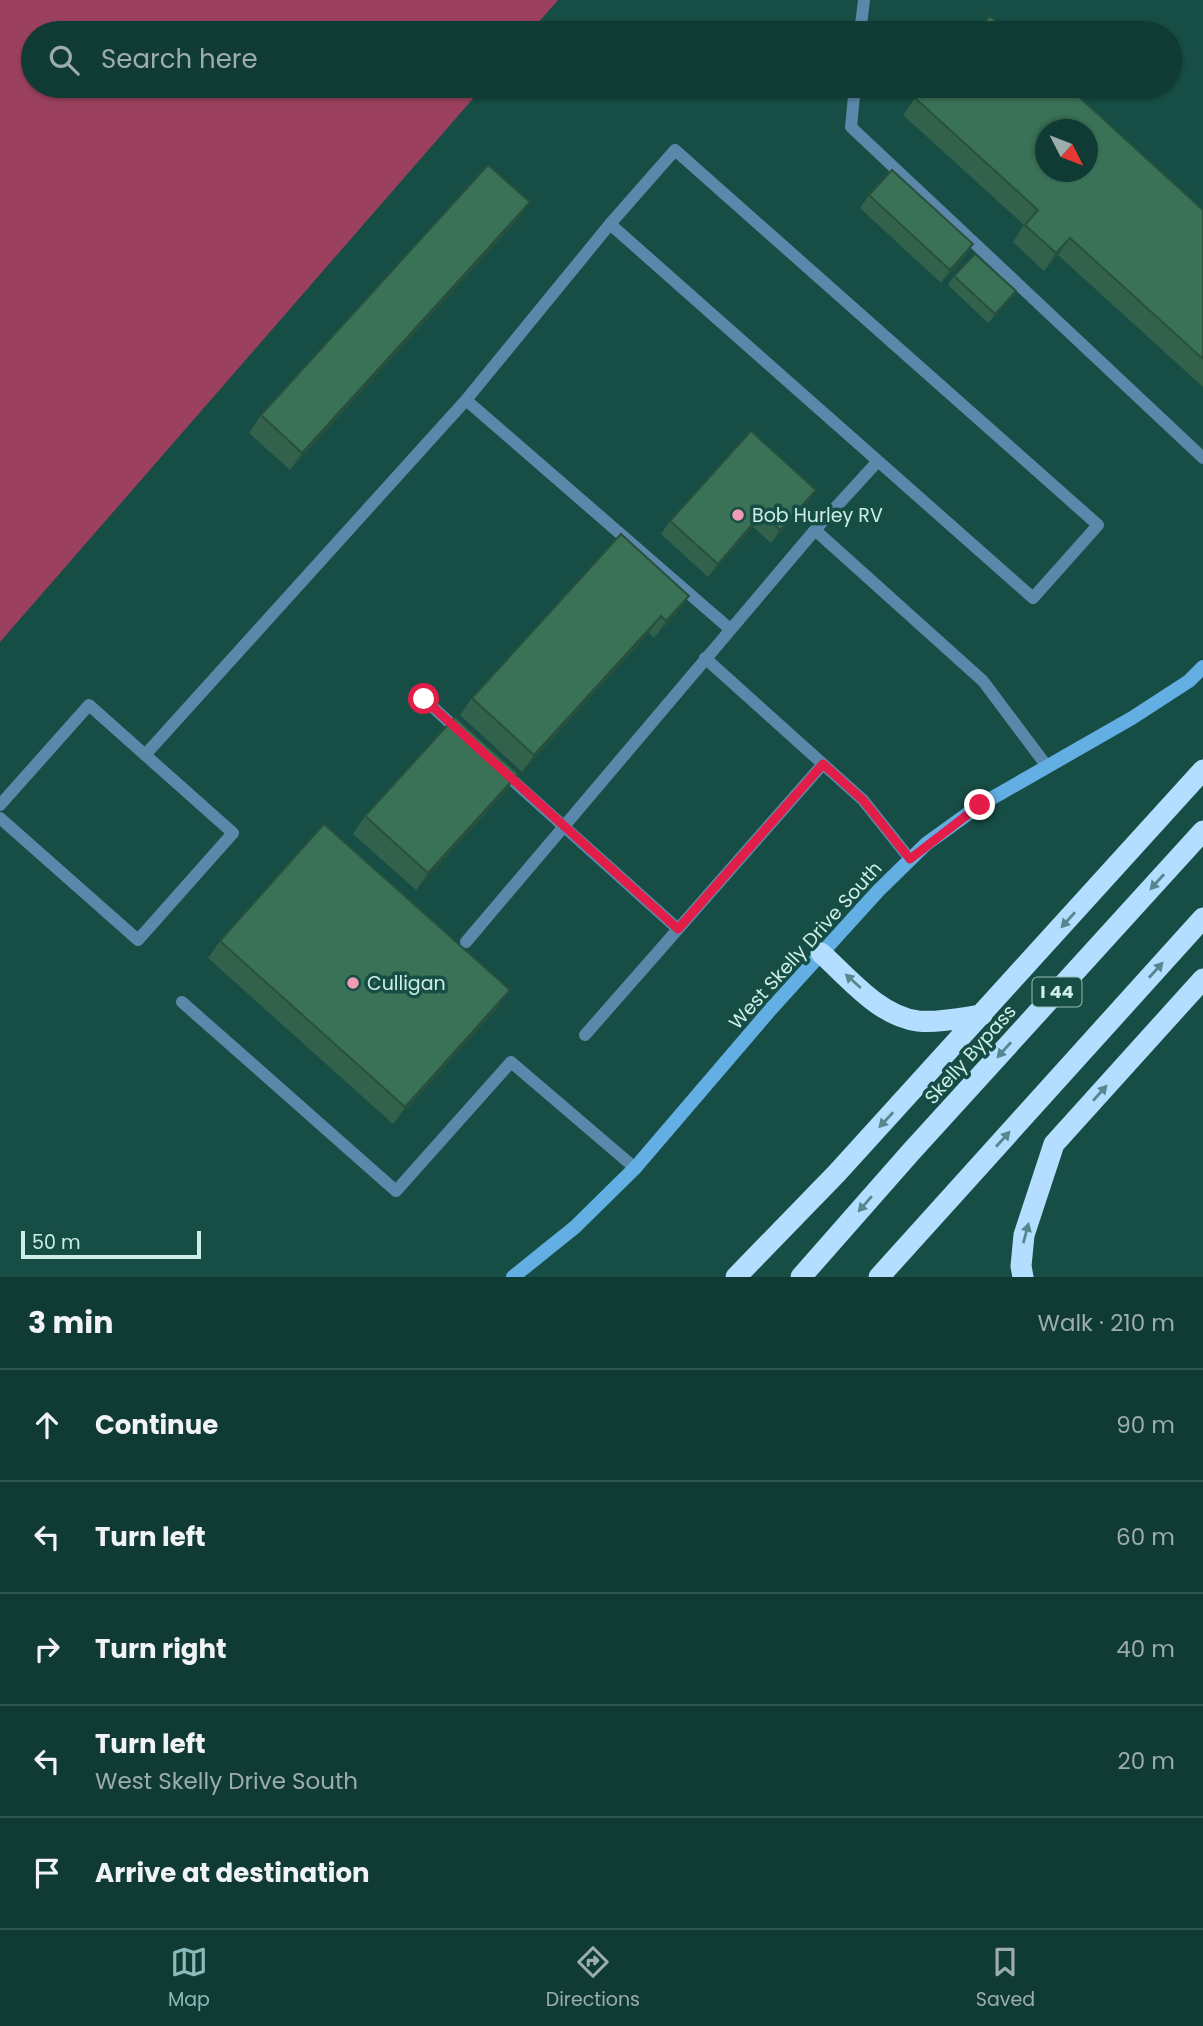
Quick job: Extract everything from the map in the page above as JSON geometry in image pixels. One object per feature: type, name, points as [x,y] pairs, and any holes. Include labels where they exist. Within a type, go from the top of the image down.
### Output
[{"type":"highway","points":[[736,1277],[837,1173],[1203,770]]},
{"type":"highway","name":"Skelly Bypass","points":[[801,1277],[1203,831]]},
{"type":"highway","points":[[878,1277],[1203,918]]},
{"type":"highway","points":[[821,953],[884,1009],[904,1018],[943,1021],[982,1015]]},
{"type":"highway","points":[[1023,1277],[1021,1266],[1024,1235],[1054,1144],[1203,979]]},
{"type":"street","name":"West Skelly Drive South","points":[[513,1277],[575,1227],[635,1168],[821,953],[910,859],[980,805],[1132,718],[1189,681],[1203,667]]},
{"type":"lane","points":[[861,21],[864,0]]},
{"type":"lane","points":[[854,98],[851,127],[1203,458]]},
{"type":"lane","points":[[145,755],[466,400],[610,224],[675,150],[1098,525],[1032,598],[610,224]]},
{"type":"lane","points":[[466,400],[730,629]]},
{"type":"lane","points":[[466,942],[705,658],[878,461]]},
{"type":"lane","points":[[815,530],[983,681],[1046,765]]},
{"type":"lane","points":[[705,658],[863,800],[910,859]]},
{"type":"lane","points":[[424,699],[474,745]]},
{"type":"lane","points":[[0,805],[89,705],[233,833],[138,940],[0,818]]},
{"type":"lane","points":[[494,763],[678,929]]},
{"type":"lane","points":[[585,1035],[823,764]]},
{"type":"lane","points":[[182,1002],[396,1191],[511,1062],[635,1168]]},
{"type":"shaded area","points":[[0,0],[558,0],[540,21],[21,21],[21,98],[474,98],[0,642]]},
{"type":"building","points":[[915,98],[1080,98],[1203,210],[1203,359],[1070,238],[1056,253],[1025,225],[1038,210]]},
{"type":"building","points":[[488,165],[530,202],[302,453],[261,415]]},
{"type":"building","points":[[892,170],[973,244],[950,270],[869,195]]},
{"type":"building","points":[[975,254],[1016,291],[995,314],[954,276]]},
{"type":"building","name":"Bob Hurley RV","points":[[751,431],[816,490],[780,530],[762,513],[718,564],[670,521]]},
{"type":"building","points":[[621,534],[689,596],[666,621],[661,616],[534,755],[472,698]]},
{"type":"building","points":[[455,717],[518,774],[428,873],[365,816]]},
{"type":"building","name":"Culligan","points":[[324,824],[510,990],[405,1107],[220,941]]},
{"type":"place","name":"Bob Hurley RV","points":[[738,515]]},
{"type":"place","name":"Culligan","points":[[353,983]]},
{"type":"route","points":[[424,699],[678,929],[823,764],[863,800],[910,859],[926,844],[980,805]]}]
